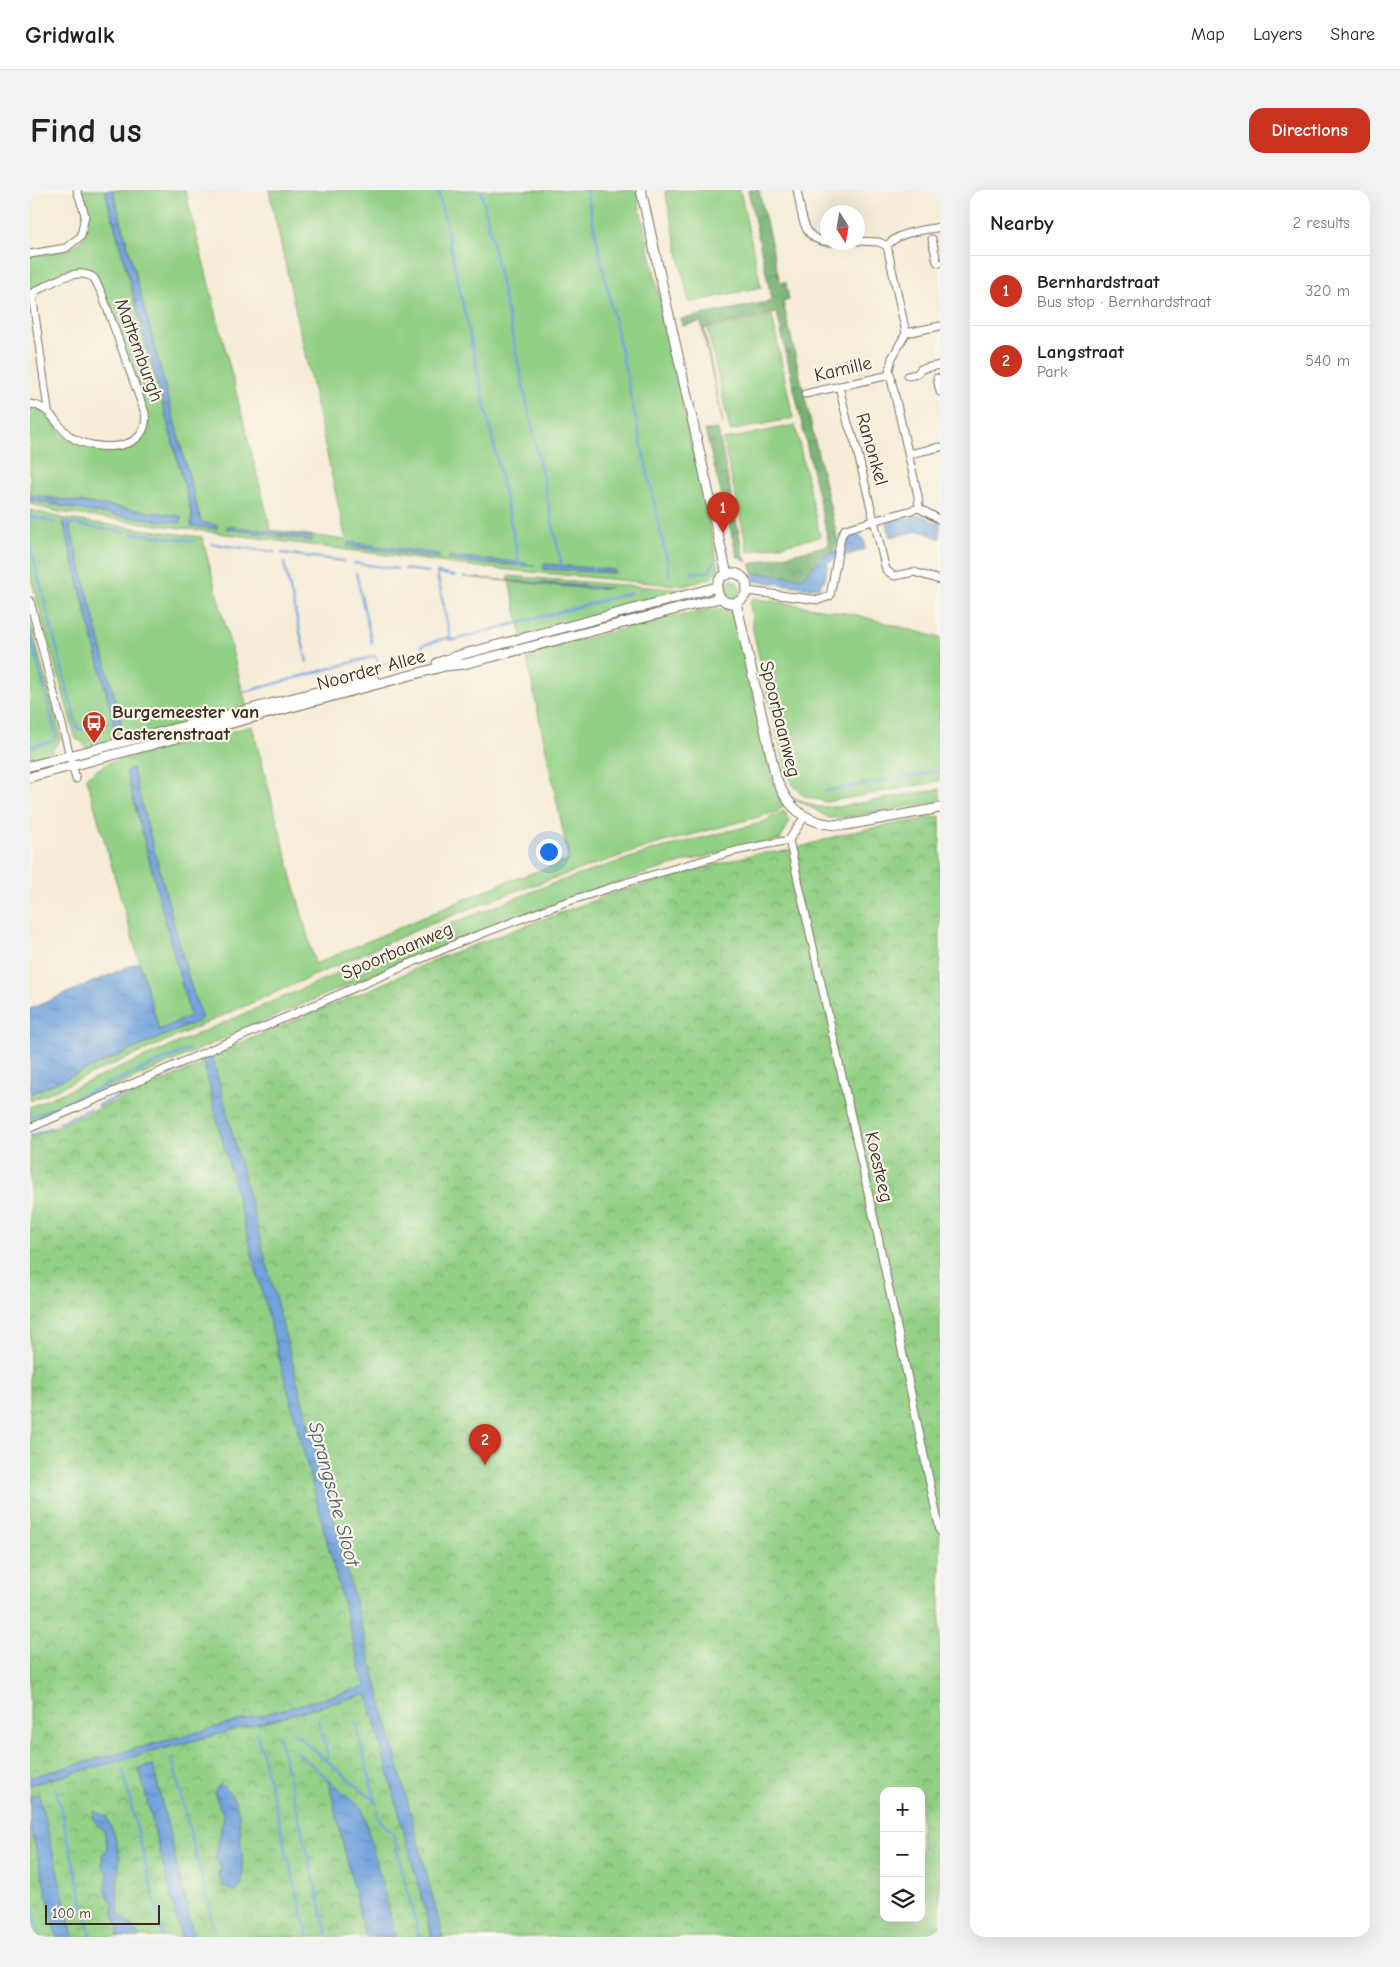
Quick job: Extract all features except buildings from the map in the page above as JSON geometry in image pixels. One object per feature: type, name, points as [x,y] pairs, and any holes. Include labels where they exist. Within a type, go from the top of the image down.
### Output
[{"type":"street","points":[[30,254],[66,248],[81,236],[86,215],[77,190]]},
{"type":"street","points":[[641,190],[727,575]]},
{"type":"street","points":[[797,190],[809,235],[820,242]]},
{"type":"street","points":[[887,246],[901,236],[940,227]]},
{"type":"street","points":[[932,239],[938,262],[940,263]]},
{"type":"street","points":[[865,241],[879,242],[887,246]]},
{"type":"street","points":[[887,246],[906,333],[890,364],[890,374],[918,496],[918,508]]},
{"type":"street","name":"Mattemburgh","points":[[30,404],[48,410],[72,437],[95,445],[112,446],[131,442],[140,436],[145,425],[145,413],[102,294],[94,278],[84,273],[75,274],[31,294]]},
{"type":"street","points":[[31,294],[48,410]]},
{"type":"street","points":[[906,333],[940,326]]},
{"type":"street","points":[[908,376],[917,374],[921,369],[940,365]]},
{"type":"street","name":"Kamille","points":[[804,394],[890,374]]},
{"type":"street","points":[[937,378],[940,392]]},
{"type":"street","name":"Ranonkel","points":[[839,386],[888,573],[894,576],[914,572],[940,580]]},
{"type":"street","points":[[909,454],[940,447]]},
{"type":"street","points":[[747,590],[819,600],[825,599],[832,592],[841,537],[845,529],[918,508],[940,520]]},
{"type":"street","points":[[727,575],[740,576],[746,583],[747,590],[742,599],[736,602],[726,602],[720,598],[717,587],[720,580],[727,575]]},
{"type":"street","name":"Noorder Allee","points":[[30,777],[460,655],[717,587]]},
{"type":"street","name":"Noorder Allee","points":[[30,766],[464,664],[720,598]]},
{"type":"street","points":[[30,601],[76,779]]},
{"type":"street","name":"Spoorbaanweg","points":[[736,602],[776,778],[790,804],[805,816],[819,823],[846,825],[940,808]]},
{"type":"street","points":[[789,840],[805,816]]},
{"type":"street","name":"Spoorbaanweg","points":[[30,1128],[460,942],[560,904],[735,851],[789,840]]},
{"type":"street","name":"Koesteeg","points":[[789,840],[877,1232],[940,1531]]},
{"type":"green space","points":[[81,190],[105,190],[192,514],[191,522],[214,525],[201,522],[113,190],[185,190],[271,530],[346,540],[269,190],[636,190],[719,569],[711,578],[684,586],[477,567],[59,512],[30,504],[30,500],[125,517],[182,519],[181,516],[30,495],[30,408],[45,413],[64,435],[72,439],[115,447],[123,447],[137,442],[146,429],[149,418],[100,283],[96,278],[92,274],[80,271],[30,291],[30,256],[62,251],[73,247],[81,241],[87,222]]},
{"type":"green space","points":[[740,190],[761,287],[689,303],[665,191]]},
{"type":"green space","points":[[748,190],[759,190],[780,282],[786,282],[789,300],[783,302],[838,541],[833,551],[825,555],[801,578],[753,573],[750,564],[829,545],[777,313],[704,329],[723,424],[701,322],[682,326],[681,319],[772,301]]},
{"type":"green space","points":[[772,316],[793,418],[730,431],[708,330]]},
{"type":"green space","points":[[795,425],[820,537],[748,552],[723,440]]},
{"type":"green space","points":[[718,429],[743,554],[747,562],[737,556],[705,430]]},
{"type":"green space","points":[[30,510],[66,519],[202,537],[247,708],[87,749],[82,742],[76,739],[30,575]],"holes":[[[66,519],[69,522],[115,727],[63,521]]]},
{"type":"green space","points":[[508,576],[684,590],[690,592],[522,636]]},
{"type":"green space","points":[[731,580],[739,585],[740,589],[735,597],[731,598],[723,593],[722,589],[727,581]]},
{"type":"green space","points":[[753,598],[857,615],[940,638],[940,781],[826,802],[804,796],[789,779],[785,766],[753,630],[750,603]]},
{"type":"green space","points":[[717,608],[731,612],[737,626],[774,785],[784,806],[777,812],[653,845],[507,894],[419,929],[30,1101],[30,1094],[188,1025],[202,1015],[190,983],[132,769],[126,771],[190,1013],[190,1017],[159,1030],[86,777],[108,763],[252,726],[315,964],[503,883],[569,860],[526,654],[669,617]]},
{"type":"green space","points":[[30,621],[61,738],[52,751],[52,759],[30,764]]},
{"type":"green space","points":[[940,789],[940,801],[841,818],[829,818],[793,797],[817,807],[837,807]]},
{"type":"green space","points":[[784,811],[790,821],[780,840],[743,847],[669,866],[491,928],[316,998],[30,1125],[30,1107],[451,924],[549,885],[654,850],[761,823]]},
{"type":"green space","points":[[940,816],[940,1937],[30,1937],[30,1138],[200,1065],[199,1060],[371,989],[439,958],[611,894],[754,854],[787,851],[847,833]]},
{"type":"water","points":[[105,190],[113,190],[201,522],[217,525],[217,529],[191,526],[192,514]]},
{"type":"water","points":[[30,495],[181,516],[181,523],[96,513],[30,500]]},
{"type":"water","points":[[920,515],[940,524],[940,539],[918,531],[890,537],[887,522]]},
{"type":"water","points":[[63,521],[69,522],[122,726],[115,727]]},
{"type":"water","points":[[227,526],[312,537],[312,541],[227,529]]},
{"type":"water","points":[[860,535],[864,541],[865,549],[828,562],[825,579],[819,587],[811,588],[755,581],[753,573],[801,578],[822,557],[834,551],[844,549],[849,537]]},
{"type":"water","points":[[348,542],[438,554],[439,556],[438,558],[347,546]]},
{"type":"water","points":[[449,556],[524,563],[535,566],[449,560]]},
{"type":"water","points":[[544,564],[614,570],[615,572],[544,569]]},
{"type":"water","points":[[463,577],[610,588],[592,589]]},
{"type":"water","points":[[132,768],[190,983],[202,1017],[199,1021],[30,1094],[30,1009],[139,962],[159,1030],[190,1016],[126,771]]},
{"type":"water","name":"Sprangsche Sloot","points":[[212,1055],[443,1937],[432,1937],[367,1694],[30,1785],[30,1777],[365,1687],[215,1112],[203,1059]]},
{"type":"water","points":[[153,1765],[194,1937],[181,1937],[139,1768]]},
{"type":"water","points":[[328,1779],[362,1808],[396,1937],[365,1937]]},
{"type":"water","points":[[220,1784],[232,1797],[239,1813],[243,1868],[242,1883],[236,1892],[223,1887],[218,1874],[221,1868],[215,1858],[224,1816],[215,1796],[215,1790]]},
{"type":"water","points":[[39,1794],[73,1937],[57,1937],[30,1825],[30,1797]]},
{"type":"water","points":[[94,1811],[106,1816],[114,1833],[120,1857],[117,1890],[119,1913],[141,1937],[117,1937],[119,1928],[113,1914],[113,1903],[107,1893],[108,1874],[103,1867],[102,1854],[108,1849],[104,1831],[93,1820]]},
{"type":"waterway","points":[[438,190],[520,565]]},
{"type":"waterway","points":[[481,190],[562,567]]},
{"type":"waterway","points":[[586,190],[670,575]]},
{"type":"waterway","points":[[30,516],[54,522]]},
{"type":"waterway","points":[[67,522],[125,532]]},
{"type":"waterway","points":[[132,533],[194,541]]},
{"type":"waterway","points":[[212,544],[274,552]]},
{"type":"waterway","points":[[30,545],[78,730],[116,721]]},
{"type":"waterway","points":[[282,553],[343,561]]},
{"type":"waterway","points":[[691,573],[710,571],[714,561]]},
{"type":"waterway","points":[[284,563],[307,662]]},
{"type":"waterway","points":[[354,563],[397,569]]},
{"type":"waterway","points":[[405,569],[428,572]]},
{"type":"waterway","points":[[356,573],[372,644]]},
{"type":"waterway","points":[[425,662],[422,645],[450,637],[437,573],[455,576]]},
{"type":"waterway","points":[[449,639],[454,640],[631,593]]},
{"type":"waterway","points":[[30,632],[56,736],[53,741],[30,747]]},
{"type":"waterway","points":[[245,692],[375,656],[380,665],[415,655]]},
{"type":"waterway","points":[[825,791],[940,771]]},
{"type":"waterway","points":[[30,1118],[189,1049]]},
{"type":"waterway","points":[[167,1075],[184,1068]]},
{"type":"waterway","points":[[138,1088],[160,1079]]},
{"type":"waterway","points":[[98,1106],[131,1091]]},
{"type":"waterway","points":[[59,1123],[90,1109]]},
{"type":"waterway","points":[[30,1136],[50,1128]]},
{"type":"waterway","points":[[318,1720],[328,1755],[326,1761]]},
{"type":"waterway","points":[[292,1732],[376,1802],[355,1722]]},
{"type":"waterway","points":[[257,1733],[308,1937]]},
{"type":"waterway","points":[[278,1734],[328,1937]]},
{"type":"waterway","points":[[296,1751],[328,1779]]},
{"type":"waterway","points":[[172,1758],[216,1937]]},
{"type":"waterway","points":[[123,1771],[163,1937]]},
{"type":"waterway","points":[[56,1789],[91,1937]]},
{"type":"waterway","points":[[377,1810],[378,1818],[393,1834],[419,1937]]},
{"type":"waterway","points":[[30,1896],[40,1937]]},
{"type":"place","name":"Bernhardstraat","points":[[723,533]]},
{"type":"place","name":"Burgemeester van Casterenstraat","points":[[94,744]]},
{"type":"place","name":"Langstraat","points":[[485,1465]]}]
